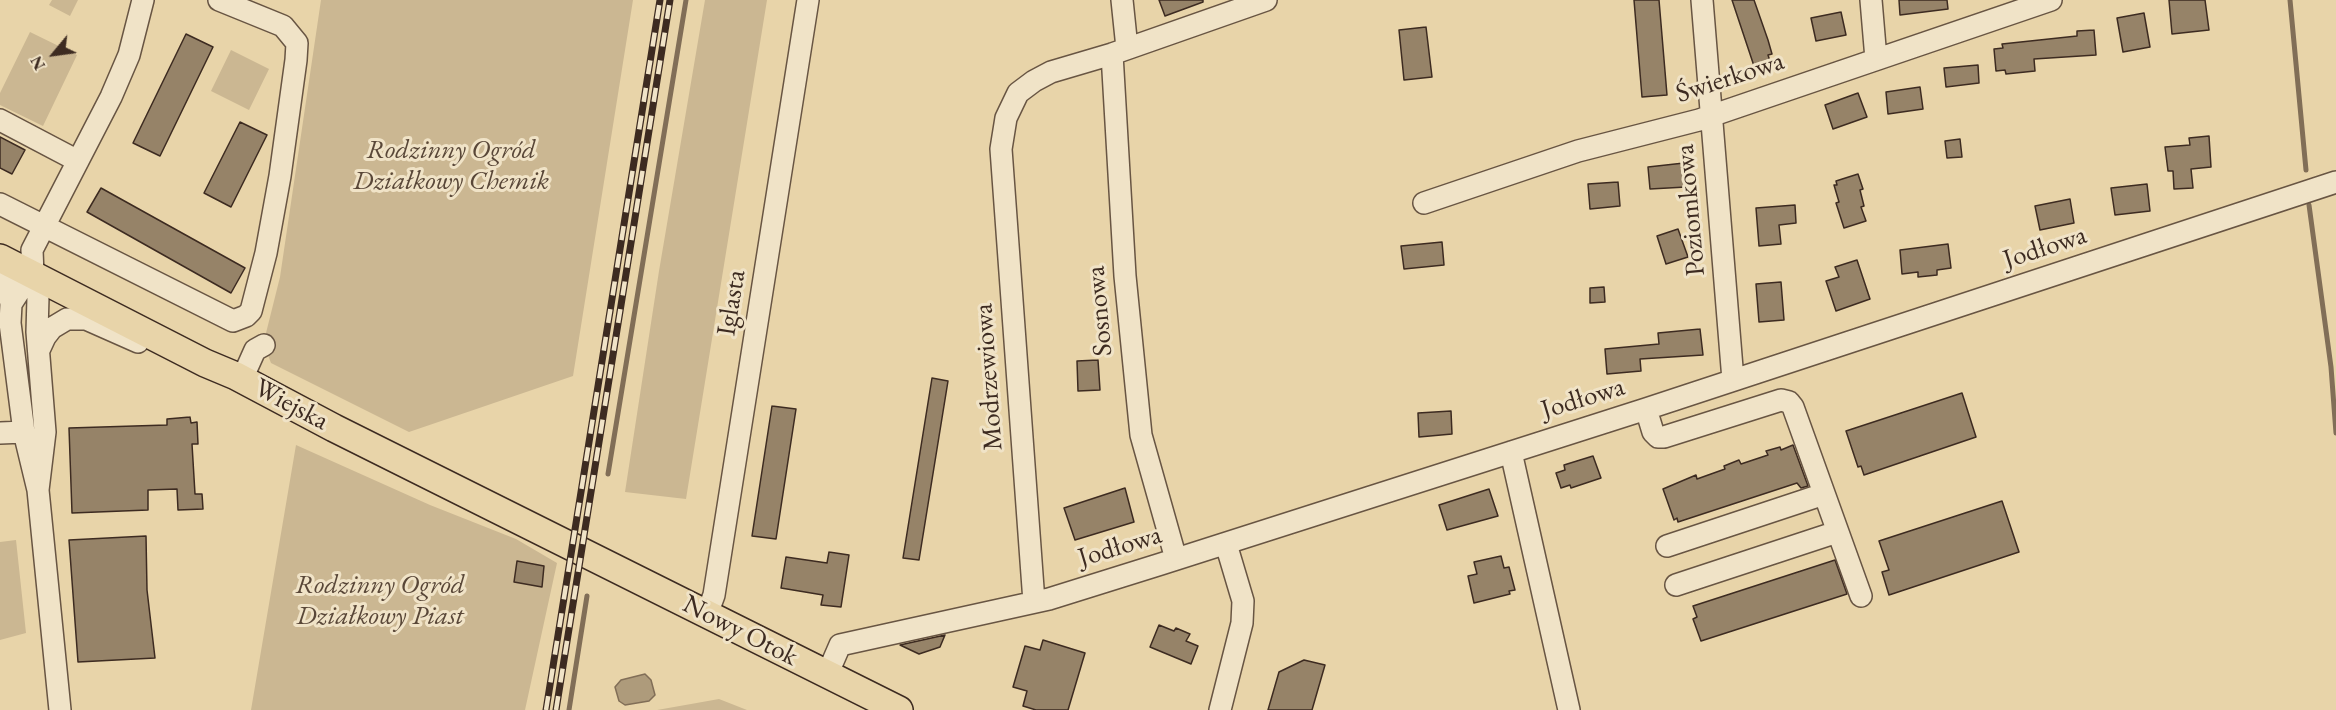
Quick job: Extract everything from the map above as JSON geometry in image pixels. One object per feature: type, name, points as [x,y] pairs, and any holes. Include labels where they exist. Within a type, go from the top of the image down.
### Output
[{"type":"main road","name":"Wiejska","points":[[0,258],[582,552]]},
{"type":"main road","name":"Nowy Otok","points":[[582,552],[898,710]]},
{"type":"street","points":[[38,490],[45,432],[38,297],[33,275],[32,250],[129,55],[143,0]]},
{"type":"street","points":[[0,204],[233,321],[240,320],[250,312],[266,253],[280,176],[297,43],[283,26],[219,0]]},
{"type":"street","name":"Iglasta","points":[[706,614],[714,595],[808,0]]},
{"type":"street","name":"Sosnowa","points":[[1122,0],[1119,51],[1125,276],[1142,435],[1176,559]]},
{"type":"street","name":"Modrzewiowa","points":[[1034,602],[1001,148],[1006,118],[1018,93],[1051,72],[1266,0]]},
{"type":"street","name":"Poziomkowa","points":[[1702,0],[1733,380]]},
{"type":"street","points":[[1870,0],[1876,59]]},
{"type":"street","name":"Świerkowa","points":[[1424,203],[1578,151],[1699,120],[2051,0]]},
{"type":"street","points":[[0,120],[78,161]]},
{"type":"street","name":"Jodłowa","points":[[827,675],[840,645],[1034,602],[1226,544],[1646,410],[2336,182]]},
{"type":"street","points":[[0,268],[6,278],[11,304],[10,323],[24,432],[38,490],[60,710]]},
{"type":"street","points":[[11,304],[33,275]]},
{"type":"street","points":[[39,350],[52,328],[67,319],[86,319],[149,346],[205,363]]},
{"type":"street","points":[[242,379],[255,350],[264,345]]},
{"type":"street","points":[[1646,410],[1653,432],[1658,437],[1664,437],[1785,400],[1793,407],[1861,597]]},
{"type":"street","points":[[0,434],[24,432]]},
{"type":"street","points":[[1511,452],[1569,710]]},
{"type":"street","points":[[1666,546],[1824,494]]},
{"type":"street","points":[[1676,585],[1838,531]]},
{"type":"street","points":[[1220,710],[1242,623],[1243,601],[1226,544]]},
{"type":"green space","points":[[52,0],[78,0],[70,16],[49,5]]},
{"type":"green space","name":"Rodzinny Ogród Działkowy Chemik","points":[[321,0],[633,0],[573,376],[409,432],[271,363],[264,345],[265,337],[280,277]]},
{"type":"green space","points":[[705,0],[767,0],[686,499],[625,492],[659,271]]},
{"type":"green space","points":[[30,32],[77,55],[43,126],[0,105],[0,93]]},
{"type":"green space","points":[[231,50],[269,69],[249,110],[211,91]]},
{"type":"green space","name":"Rodzinny Ogród Działkowy Piast","points":[[296,445],[430,505],[516,539],[557,563],[525,710],[251,710]]},
{"type":"green space","points":[[16,540],[26,633],[0,640],[0,542]]},
{"type":"green space","points":[[719,699],[747,710],[657,710],[691,704]]},
{"type":"shaded area","points":[[645,674],[651,680],[655,695],[649,701],[625,705],[619,701],[615,687],[621,680]]},
{"type":"building","points":[[1159,0],[1203,0],[1203,2],[1165,16]]},
{"type":"building","points":[[1634,0],[1659,0],[1667,95],[1642,97]]},
{"type":"building","points":[[1732,0],[1754,0],[1772,54],[1768,55],[1771,64],[1755,69]]},
{"type":"building","points":[[1899,0],[1947,0],[1948,9],[1900,15]]},
{"type":"building","points":[[2169,0],[2205,0],[2209,30],[2172,34]]},
{"type":"building","points":[[1841,12],[1846,35],[1816,41],[1811,18]]},
{"type":"building","points":[[2144,13],[2150,47],[2123,52],[2117,18]]},
{"type":"building","points":[[1426,27],[1432,77],[1404,80],[1399,30]]},
{"type":"building","points":[[2094,30],[2096,55],[2034,59],[2035,71],[2006,74],[2005,70],[1996,71],[1994,49],[2003,48],[2002,44],[2077,36],[2077,31]]},
{"type":"building","points":[[186,34],[213,47],[160,156],[133,143]]},
{"type":"building","points":[[1978,65],[1979,83],[1946,87],[1944,68]]},
{"type":"building","points":[[1920,87],[1923,109],[1888,114],[1886,92]]},
{"type":"building","points":[[1858,93],[1867,117],[1833,129],[1825,105]]},
{"type":"building","points":[[240,122],[267,135],[231,207],[204,193]]},
{"type":"building","points":[[2209,136],[2211,167],[2191,169],[2193,188],[2174,189],[2173,171],[2168,171],[2165,147],[2190,145],[2189,138]]},
{"type":"building","points":[[0,137],[25,150],[12,174],[0,168]]},
{"type":"building","points":[[1960,139],[1962,157],[1947,158],[1945,141]]},
{"type":"building","points":[[1684,163],[1684,171],[1689,174],[1685,179],[1686,187],[1650,189],[1648,167]]},
{"type":"building","points":[[1858,174],[1863,189],[1860,190],[1864,206],[1861,207],[1866,221],[1844,228],[1836,203],[1839,202],[1834,185],[1837,185],[1836,181]]},
{"type":"building","points":[[1618,182],[1620,206],[1590,209],[1588,184]]},
{"type":"building","points":[[2147,184],[2150,211],[2115,215],[2111,188]]},
{"type":"building","points":[[101,188],[245,268],[231,293],[87,212]]},
{"type":"building","points":[[2070,199],[2074,223],[2040,230],[2035,206]]},
{"type":"building","points":[[1795,205],[1796,223],[1779,225],[1781,244],[1759,246],[1756,208]]},
{"type":"building","points":[[1678,229],[1688,257],[1666,264],[1657,236]]},
{"type":"building","points":[[1442,242],[1444,265],[1404,269],[1401,246]]},
{"type":"building","points":[[1948,244],[1951,268],[1937,270],[1937,275],[1918,277],[1918,272],[1902,274],[1900,250]]},
{"type":"building","points":[[1857,260],[1870,299],[1836,311],[1826,281],[1839,277],[1835,267]]},
{"type":"building","points":[[1781,282],[1784,320],[1759,322],[1756,284]]},
{"type":"building","points":[[1604,287],[1605,302],[1590,303],[1590,288]]},
{"type":"building","points":[[1700,329],[1703,355],[1640,359],[1641,371],[1607,374],[1605,349],[1659,344],[1658,333]]},
{"type":"building","points":[[1098,360],[1100,390],[1078,391],[1077,361]]},
{"type":"building","points":[[932,378],[948,381],[919,560],[903,558]]},
{"type":"building","points":[[1962,393],[1976,437],[1864,475],[1861,466],[1858,467],[1846,431]]},
{"type":"building","points":[[772,406],[796,409],[776,539],[752,536]]},
{"type":"building","points":[[1451,411],[1452,434],[1419,437],[1418,413]]},
{"type":"building","points":[[190,417],[191,423],[197,422],[198,444],[192,444],[195,494],[202,494],[203,509],[178,510],[177,489],[148,490],[148,510],[72,513],[69,428],[167,425],[167,419]]},
{"type":"building","points":[[1793,445],[1808,486],[1801,488],[1797,483],[1678,522],[1677,518],[1674,520],[1663,489],[1696,475],[1697,479],[1725,469],[1724,466],[1739,460],[1741,464],[1768,455],[1766,451],[1780,447],[1781,450]]},
{"type":"building","points":[[1593,456],[1601,478],[1571,488],[1570,485],[1561,488],[1556,473],[1565,470],[1564,465]]},
{"type":"building","points":[[1125,488],[1134,522],[1075,540],[1064,508]]},
{"type":"building","points":[[1489,489],[1498,516],[1447,530],[1439,505]]},
{"type":"building","points":[[2002,501],[2019,552],[1889,595],[1882,572],[1889,570],[1879,541]]},
{"type":"building","points":[[146,536],[147,590],[155,658],[78,662],[69,540]]},
{"type":"building","points":[[829,552],[849,555],[841,607],[821,605],[823,595],[781,588],[786,557],[827,563]]},
{"type":"building","points":[[1501,556],[1504,568],[1509,567],[1515,590],[1509,591],[1510,594],[1474,603],[1468,576],[1477,574],[1474,562]]},
{"type":"building","points":[[1835,560],[1847,594],[1701,641],[1693,619],[1697,617],[1693,606]]},
{"type":"building","points":[[517,561],[544,566],[542,587],[514,582]]},
{"type":"building","points":[[1159,625],[1174,631],[1176,628],[1190,634],[1186,641],[1198,646],[1191,664],[1150,647]]},
{"type":"building","points":[[945,635],[940,647],[919,654],[900,645]]},
{"type":"building","points":[[1043,640],[1085,653],[1068,710],[1036,710],[1023,706],[1027,691],[1013,687],[1025,646],[1040,650]]},
{"type":"building","points":[[1304,660],[1325,665],[1312,710],[1268,710],[1279,672]]},
{"type":"waterway","points":[[608,474],[686,0]]},
{"type":"waterway","points":[[2290,0],[2306,170]]},
{"type":"waterway","points":[[2309,205],[2331,367],[2336,433]]},
{"type":"waterway","points":[[569,710],[587,596]]},
{"type":"railway","points":[[546,710],[660,0]]},
{"type":"railway","points":[[556,710],[670,0]]}]
